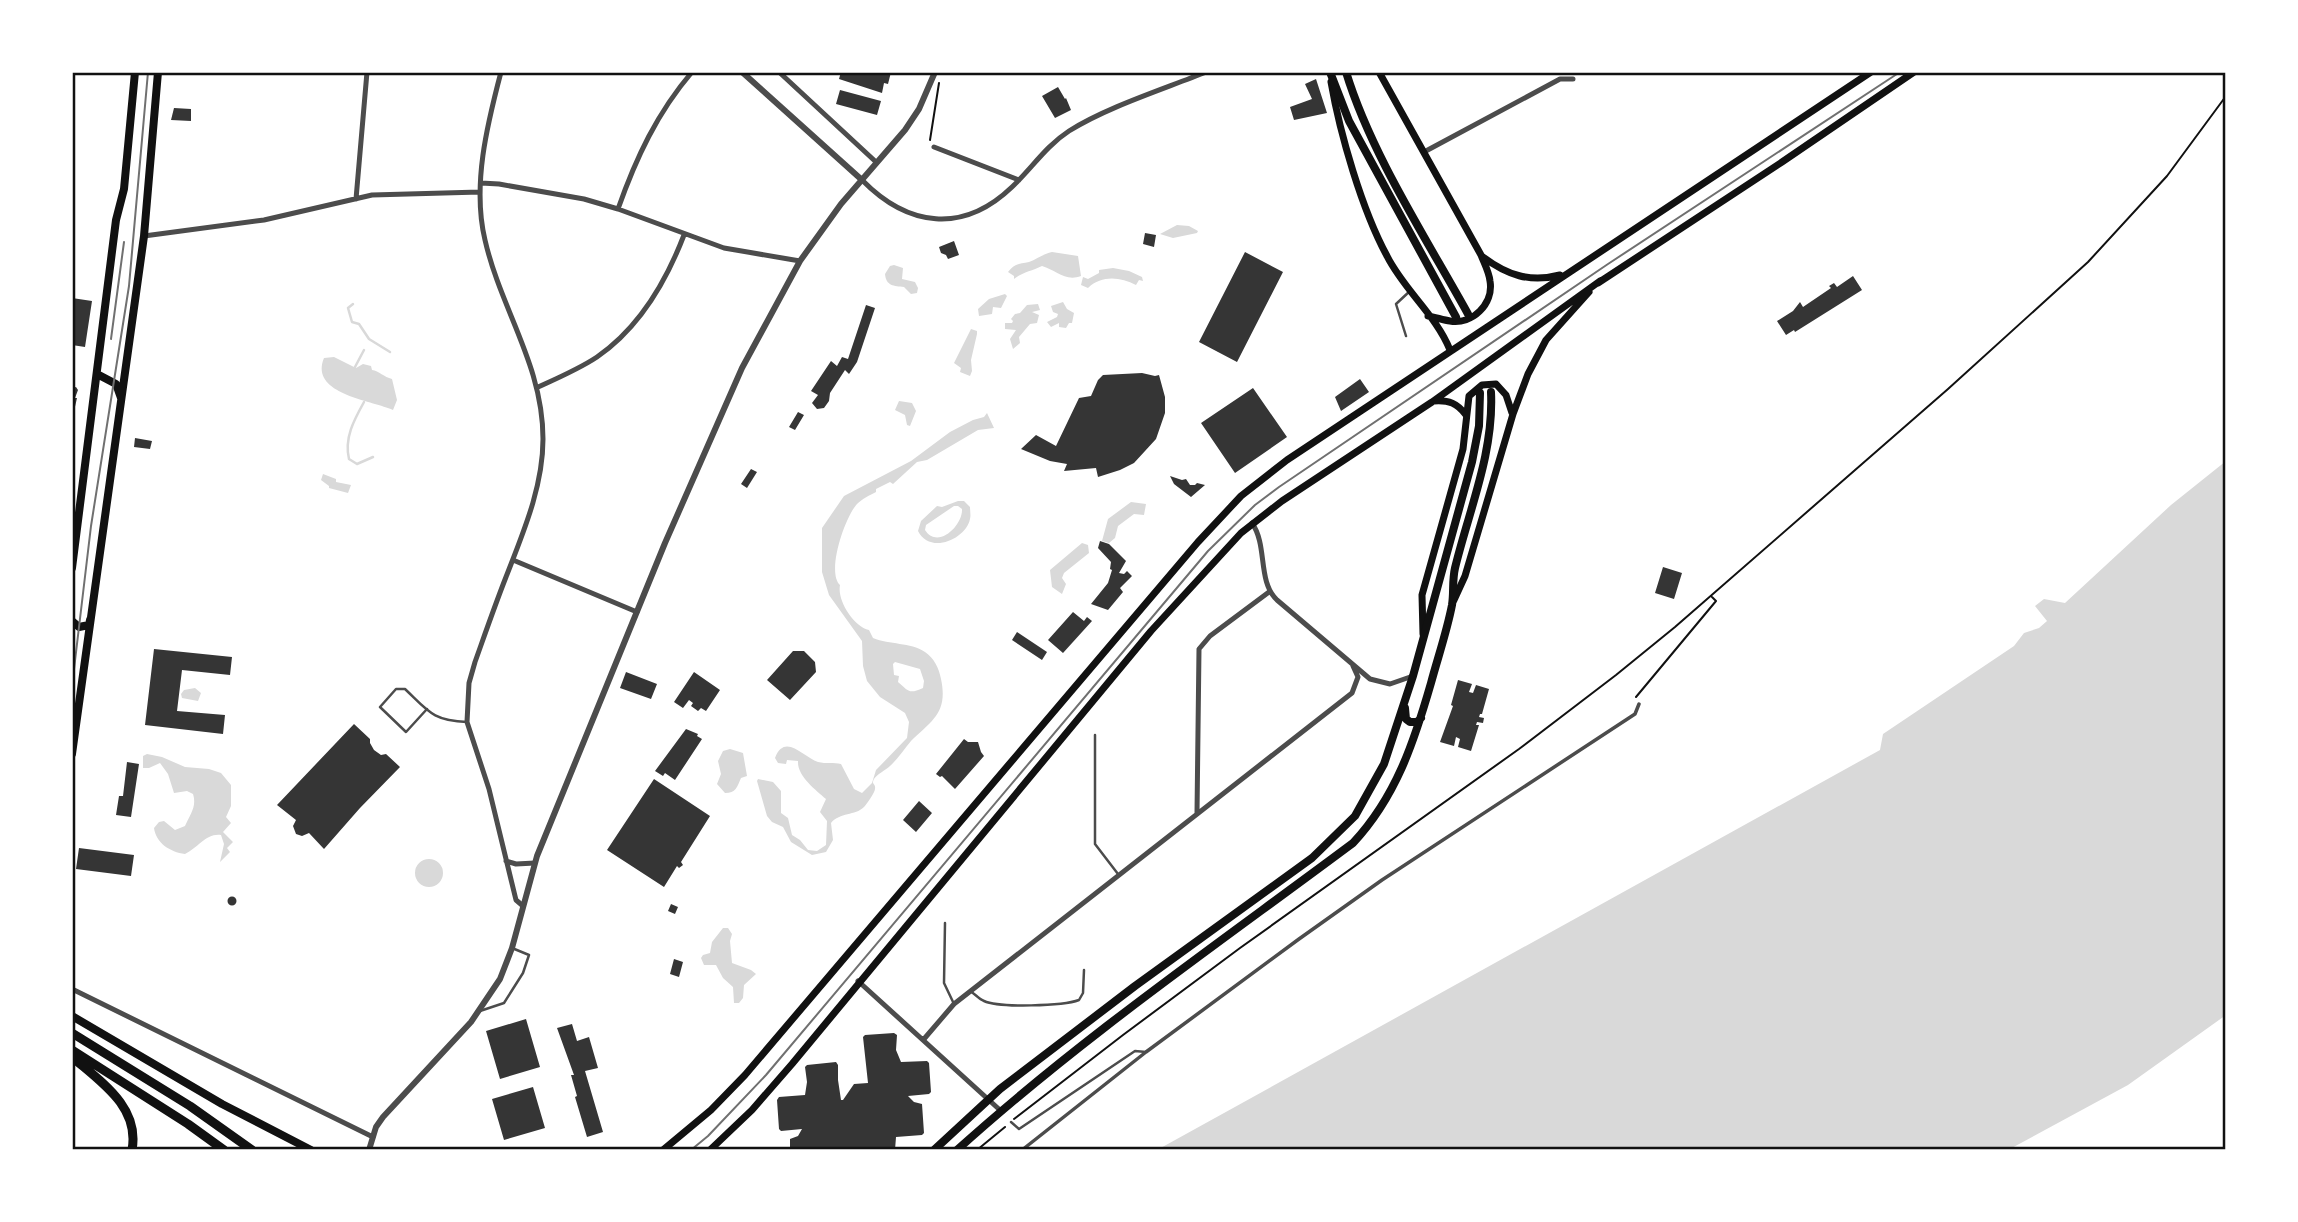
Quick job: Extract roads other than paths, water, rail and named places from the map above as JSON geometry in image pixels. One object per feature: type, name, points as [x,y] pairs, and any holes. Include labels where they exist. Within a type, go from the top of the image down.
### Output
[{"type":"highway","points":[[72,1033],[190,1106],[252,1150]]},
{"type":"highway","points":[[72,1050],[224,1150]]},
{"type":"highway","points":[[72,1057],[109,1088],[121,1102],[133,1128],[132,1150]]},
{"type":"main road","points":[[72,568],[116,220],[124,189],[135,72]]},
{"type":"main road","points":[[72,754],[144,236],[158,72]]},
{"type":"main road","points":[[1330,72],[1335,105],[1364,204],[1386,256],[1450,350]]},
{"type":"main road","points":[[1330,72],[1349,121],[1456,317]]},
{"type":"main road","points":[[1346,72],[1380,153],[1468,314]]},
{"type":"main road","points":[[1379,72],[1481,255],[1490,279],[1488,301],[1481,310],[1462,321],[1451,322],[1428,316]]},
{"type":"main road","points":[[663,1150],[711,1110],[745,1075],[1198,542],[1241,496],[1287,460],[1450,350],[1871,72]]},
{"type":"main road","points":[[710,1150],[752,1110],[1152,631],[1213,561],[1252,523],[1432,402],[1600,281],[1914,72]]},
{"type":"main road","points":[[1481,255],[1500,269],[1531,279],[1557,276],[1570,271]]},
{"type":"main road","points":[[957,1150],[1001,1111],[1148,993],[1353,843],[1372,821],[1392,791],[1410,752],[1452,603],[1465,576],[1513,414],[1528,374],[1546,340],[1600,281]]},
{"type":"main road","points":[[97,374],[116,384],[122,401]]},
{"type":"main road","points":[[1423,640],[1422,595],[1463,449],[1469,396],[1475,389],[1496,384],[1502,388],[1513,414]]},
{"type":"main road","points":[[1452,603],[1454,573],[1489,440],[1491,392]]},
{"type":"main road","points":[[934,1150],[989,1098],[1135,986],[1312,858],[1355,816],[1384,764],[1413,676],[1472,463],[1479,426],[1480,393]]},
{"type":"main road","points":[[1432,402],[1459,405],[1466,415]]},
{"type":"main road","points":[[72,621],[79,627],[89,625],[90,620]]},
{"type":"main road","points":[[1405,702],[1406,719],[1417,722],[1422,715]]},
{"type":"main road","points":[[72,1016],[222,1104],[311,1150]]},
{"type":"street","points":[[356,199],[367,72]]},
{"type":"street","points":[[501,72],[493,102],[481,183],[481,218],[485,242],[538,387],[543,436],[541,470],[533,506],[472,673],[466,702],[467,722],[489,789],[516,900],[523,906]]},
{"type":"street","points":[[618,209],[636,160],[654,124],[670,98],[692,72]]},
{"type":"street","points":[[742,72],[883,199],[903,210],[932,219],[950,220],[971,215],[998,199],[1019,180],[1050,144],[1075,128],[1206,72]]},
{"type":"street","points":[[779,72],[876,162]]},
{"type":"street","points":[[369,1150],[379,1122],[480,1011],[500,979],[512,948],[535,863],[710,437],[741,368],[800,261],[837,209],[905,130],[938,73]]},
{"type":"street","points":[[1424,152],[1560,79],[1573,79]]},
{"type":"street","points":[[934,147],[1019,180]]},
{"type":"street","points":[[481,183],[584,199],[724,248],[800,261]]},
{"type":"street","points":[[144,236],[264,220],[390,193],[480,192]]},
{"type":"street","points":[[538,387],[595,359],[631,327],[647,308],[666,276],[684,234]]},
{"type":"street","points":[[1252,523],[1260,542],[1269,592],[1370,679],[1390,684],[1413,676]]},
{"type":"street","points":[[513,560],[638,612]]},
{"type":"street","points":[[1196,813],[1199,649],[1210,636],[1269,592]]},
{"type":"street","points":[[924,1039],[954,1004],[970,991],[1352,693],[1357,677],[1353,666]]},
{"type":"street","points":[[1022,1150],[1146,1052],[1382,880],[1634,714],[1639,704]]},
{"type":"street","points":[[506,861],[516,864],[535,863]]},
{"type":"street","points":[[858,981],[1001,1111]]},
{"type":"street","points":[[72,989],[373,1137]]},
{"type":"street","points":[[373,1137],[375,1150]]},
{"type":"lane","points":[[1406,336],[1396,304],[1410,291]]},
{"type":"lane","points":[[427,709],[406,732],[380,707],[396,689],[405,689],[427,709],[436,718],[467,722]]},
{"type":"lane","points":[[1095,735],[1095,844],[1118,875]]},
{"type":"lane","points":[[945,923],[944,984],[954,1004]]},
{"type":"lane","points":[[480,1011],[498,1007],[508,999],[527,964],[529,955],[512,948]]},
{"type":"lane","points":[[970,991],[984,1001],[996,1004],[1075,1002],[1083,993],[1084,970]]},
{"type":"lane","points":[[1011,1122],[1020,1129],[1135,1051],[1146,1052]]},
{"type":"waterway","points":[[353,304],[348,308],[352,322],[359,324],[369,339],[390,352]]},
{"type":"waterway","points":[[355,367],[364,350]]},
{"type":"waterway","points":[[364,402],[349,436],[349,459],[357,464],[373,457]]},
{"type":"tram line","points":[[72,686],[91,526],[129,286],[148,72]]},
{"type":"tram line","points":[[691,1150],[708,1136],[766,1075],[1208,551],[1255,505],[1608,264],[1900,72]]},
{"type":"tram line","points":[[111,339],[124,242]]}]
